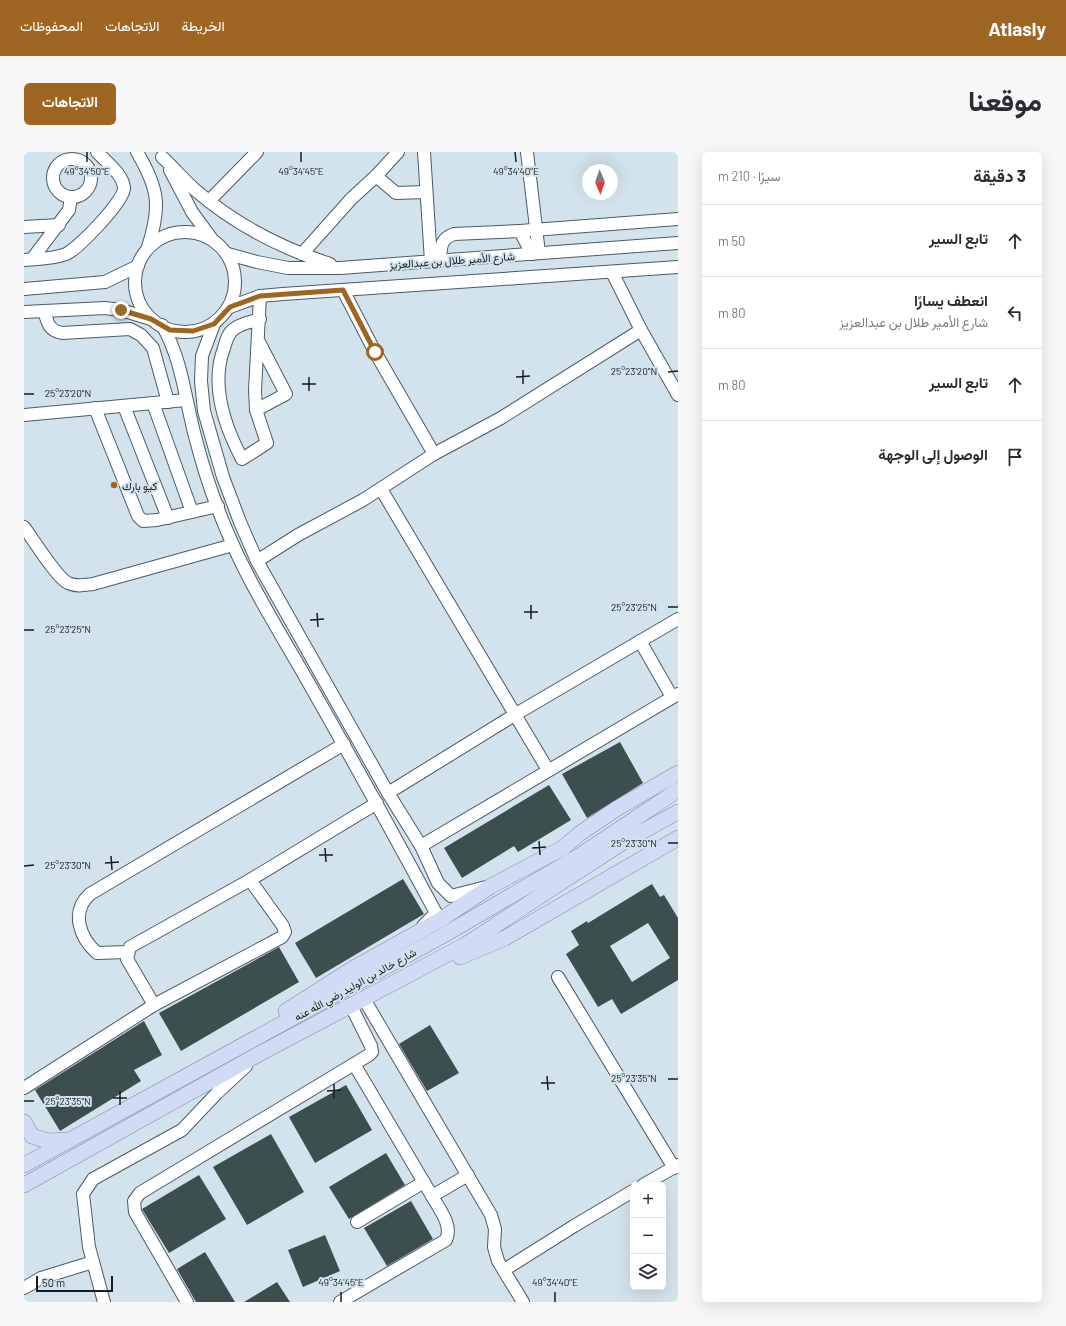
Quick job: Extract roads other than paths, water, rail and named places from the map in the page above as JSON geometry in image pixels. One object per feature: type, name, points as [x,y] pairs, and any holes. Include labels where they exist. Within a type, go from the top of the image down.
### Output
[{"type":"main road","points":[[262,1034],[287,1010],[352,969],[440,920],[491,886],[563,848],[579,834],[678,773]]},
{"type":"main road","name":"شارع خالد بن الوليد رضي الله عنه","points":[[24,1165],[444,935],[580,856],[678,790]]},
{"type":"main road","name":"شارع خالد بن الوليد رضي الله عنه","points":[[24,1185],[259,1054],[465,945],[625,840],[678,812]]},
{"type":"main road","points":[[362,1000],[505,938],[678,838]]},
{"type":"main road","points":[[24,1122],[32,1136],[48,1141],[69,1139]]},
{"type":"street","points":[[28,259],[52,258],[67,254],[78,246],[120,200],[124,190],[122,181],[116,172],[97,152]]},
{"type":"street","points":[[137,152],[153,184],[157,205],[156,222],[148,247]]},
{"type":"street","points":[[209,201],[257,152]]},
{"type":"street","points":[[302,254],[351,198],[376,176],[398,152]]},
{"type":"street","points":[[424,152],[426,192],[436,261]]},
{"type":"street","points":[[526,152],[536,230],[536,254]]},
{"type":"street","points":[[160,154],[192,212],[211,238]]},
{"type":"street","points":[[160,154],[209,201],[240,222],[302,254],[340,268]]},
{"type":"street","points":[[62,157],[70,159],[84,157],[90,171],[90,183],[83,193],[71,197],[60,192],[54,182],[55,170],[62,157]]},
{"type":"street","points":[[376,176],[396,193],[426,192]]},
{"type":"street","points":[[28,259],[59,225],[69,210],[71,197]]},
{"type":"street","points":[[436,261],[442,242],[450,236],[678,218]]},
{"type":"street","points":[[24,227],[59,225]]},
{"type":"street","points":[[520,231],[536,254]]},
{"type":"street","points":[[151,319],[143,310],[135,289],[135,278],[138,266],[141,257],[148,247],[158,239],[178,232],[190,232],[211,238],[220,244],[228,254],[236,274],[236,286],[230,307],[214,324],[202,356],[200,381],[204,412],[223,477],[257,561],[388,793],[421,846],[438,883],[451,896],[491,886]]},
{"type":"street","name":"شارع الأمير طلال بن عبدالعزيز","points":[[228,254],[256,262],[288,268],[340,268],[678,243]]},
{"type":"street","points":[[24,289],[106,282],[138,266]]},
{"type":"street","name":"شارع الأمير طلال بن عبدالعزيز","points":[[230,307],[260,296],[678,267]]},
{"type":"street","points":[[612,272],[641,330],[678,395]]},
{"type":"street","points":[[343,290],[375,352],[434,454]]},
{"type":"street","points":[[260,296],[260,319],[259,342],[256,371],[256,410],[267,443],[242,459],[226,427],[217,375],[221,355],[228,336],[233,329],[260,319]]},
{"type":"street","points":[[24,312],[105,308],[121,310],[151,319],[170,330],[181,332],[193,331],[214,324]]},
{"type":"street","points":[[44,311],[49,328],[54,332],[62,333],[130,329],[141,334],[153,348],[168,402]]},
{"type":"street","points":[[162,325],[177,356],[196,441],[233,545],[254,588],[344,744],[436,913],[416,933]]},
{"type":"street","points":[[257,561],[298,535],[381,489],[434,454],[500,418],[641,330]]},
{"type":"street","points":[[256,410],[286,394],[259,342]]},
{"type":"street","points":[[24,415],[186,400]]},
{"type":"street","points":[[153,403],[192,512]]},
{"type":"street","points":[[124,406],[168,518]]},
{"type":"street","points":[[95,408],[138,516],[143,521],[150,522],[218,506]]},
{"type":"street","points":[[381,489],[548,770]]},
{"type":"street","points":[[24,527],[59,575],[68,583],[79,586],[93,584],[233,545]]},
{"type":"street","points":[[388,793],[516,714],[678,619]]},
{"type":"street","points":[[421,846],[675,695],[640,641]]},
{"type":"street","points":[[127,952],[97,953],[89,946],[81,933],[78,914],[84,900],[90,894],[344,744]]},
{"type":"street","points":[[154,1005],[127,959],[127,952],[130,947],[250,880],[377,803]]},
{"type":"street","points":[[24,1088],[154,1005],[282,937],[285,932],[283,926],[250,880]]},
{"type":"street","points":[[558,977],[676,1167],[648,1182]]},
{"type":"street","points":[[187,1302],[135,1212],[134,1201],[140,1193],[372,1052],[362,1000]]},
{"type":"street","points":[[362,1000],[491,1215],[495,1229],[494,1247],[498,1261],[523,1302]]},
{"type":"street","points":[[104,1302],[89,1247],[83,1194],[93,1179],[182,1130],[217,1093],[259,1054]]},
{"type":"street","points":[[340,1302],[446,1240],[449,1233],[447,1224],[432,1196],[354,1064]]},
{"type":"street","points":[[432,1196],[468,1176]]},
{"type":"street","points":[[357,1222],[424,1182]]},
{"type":"street","points":[[504,1270],[630,1193]]},
{"type":"street","points":[[24,1288],[41,1278],[93,1262]]},
{"type":"place","name":"كيو بارك","points":[[114,485]]}]
